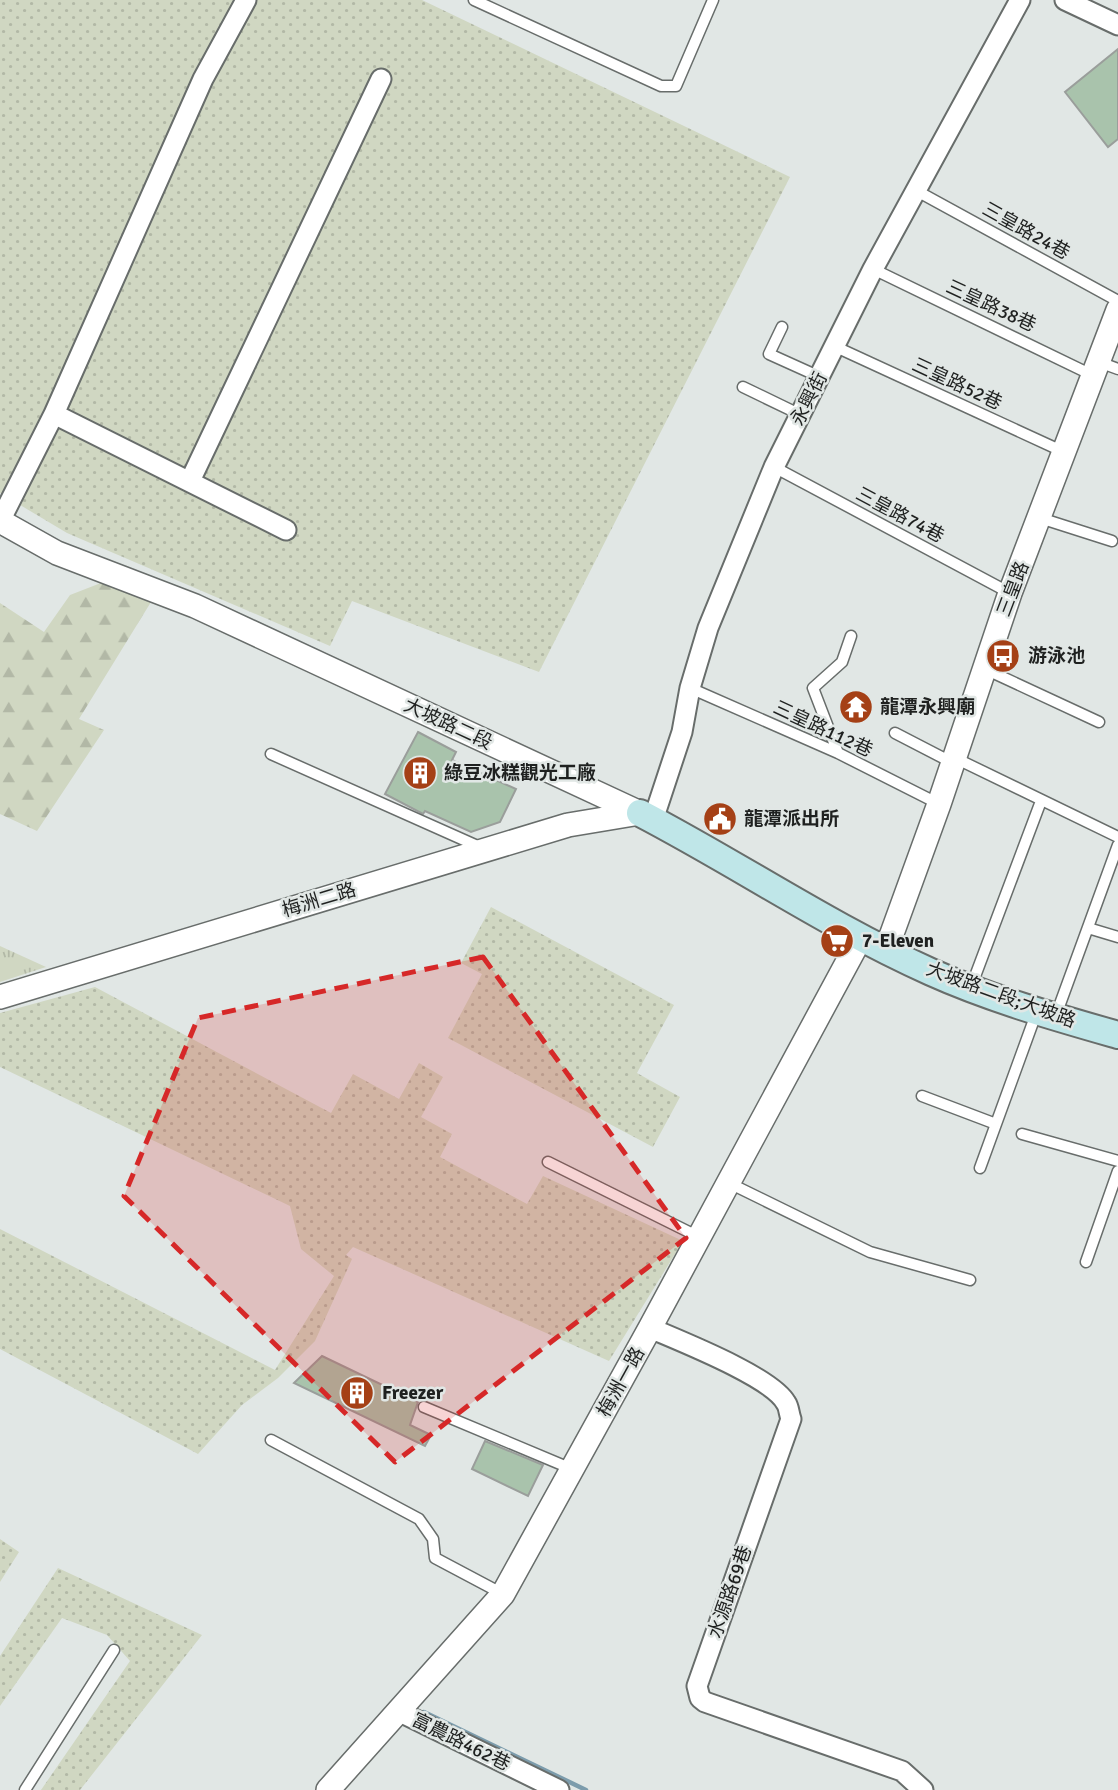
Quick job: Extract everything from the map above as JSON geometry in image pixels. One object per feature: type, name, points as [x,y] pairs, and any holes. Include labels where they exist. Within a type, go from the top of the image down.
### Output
[{"type":"main road","name":"大坡路二段","points":[[646,817],[886,950]]},
{"type":"main road","name":"大坡路二段;大坡路","points":[[886,950],[971,989],[1118,1035]]},
{"type":"street","points":[[0,521],[54,414],[203,79],[246,0]]},
{"type":"street","name":"永興街","points":[[646,817],[682,732],[690,688],[708,628],[774,467],[873,270],[1020,0]]},
{"type":"street","points":[[1065,0],[1118,25]]},
{"type":"street","points":[[190,481],[381,79]]},
{"type":"street","name":"三皇路","points":[[886,950],[939,804],[1010,593],[1102,368],[1116,321]]},
{"type":"street","points":[[54,414],[286,530]]},
{"type":"street","name":"大坡路二段","points":[[0,521],[57,553],[195,606],[646,817]]},
{"type":"street","name":"梅洲二路","points":[[0,997],[568,825],[646,817]]},
{"type":"street","name":"梅洲一路","points":[[328,1790],[503,1594],[861,937]]},
{"type":"street","name":"水源路69巷","points":[[650,1328],[706,1352],[774,1391],[786,1403],[791,1419],[697,1686],[700,1698],[902,1771],[923,1790]]},
{"type":"street","name":"富農路462巷","points":[[400,1712],[559,1790]]},
{"type":"lane","points":[[474,0],[661,86],[676,86],[713,0]]},
{"type":"lane","name":"三皇路24巷","points":[[917,191],[1118,302]]},
{"type":"lane","name":"三皇路38巷","points":[[873,270],[1102,368]]},
{"type":"lane","points":[[782,327],[769,354],[820,377]]},
{"type":"lane","name":"三皇路52巷","points":[[836,347],[1065,453]]},
{"type":"lane","points":[[743,387],[802,415]]},
{"type":"lane","name":"三皇路74巷","points":[[774,467],[1010,593]]},
{"type":"lane","points":[[1040,518],[1112,541]]},
{"type":"lane","points":[[838,753],[813,688],[842,662],[851,636]]},
{"type":"lane","points":[[984,668],[1099,722]]},
{"type":"lane","name":"三皇路112巷","points":[[690,688],[838,753],[939,804]]},
{"type":"lane","points":[[895,733],[1118,837]]},
{"type":"lane","points":[[271,754],[485,849]]},
{"type":"lane","points":[[971,989],[1041,801]]},
{"type":"lane","points":[[981,1168],[996,1124],[1088,928],[1118,845]]},
{"type":"lane","points":[[1088,928],[1118,937]]},
{"type":"lane","points":[[922,1096],[996,1124]]},
{"type":"lane","points":[[1022,1134],[1118,1161]]},
{"type":"lane","points":[[548,1162],[699,1237]]},
{"type":"lane","points":[[1086,1262],[1118,1171]]},
{"type":"lane","points":[[729,1183],[870,1252],[970,1280]]},
{"type":"lane","points":[[424,1407],[573,1469]]},
{"type":"lane","points":[[271,1440],[419,1519],[433,1538],[435,1558],[503,1594]]},
{"type":"lane","points":[[25,1790],[114,1650]]},
{"type":"highlighted area","points":[[483,957],[686,1238],[395,1462],[124,1196],[198,1018]]},
{"type":"green space","points":[[0,0],[422,0],[790,177],[539,672],[352,601],[330,646],[67,533],[0,493]]},
{"type":"green space","points":[[106,581],[151,602],[79,719],[104,730],[37,831],[0,814],[0,603],[44,632],[70,595]]},
{"type":"green space","points":[[491,907],[674,1005],[637,1073],[680,1097],[653,1147],[448,1038],[482,974],[461,963]]},
{"type":"green space","points":[[0,946],[46,967],[0,982]]},
{"type":"green space","points":[[95,987],[331,1113],[353,1074],[399,1099],[419,1063],[443,1077],[421,1117],[452,1134],[440,1157],[527,1204],[543,1176],[683,1241],[609,1361],[353,1247],[346,1255],[352,1259],[315,1341],[278,1378],[242,1405],[198,1454],[0,1349],[0,1229],[275,1370],[334,1276],[301,1249],[290,1206],[0,1067],[0,1013]]},
{"type":"green space","points":[[0,1539],[19,1552],[0,1582]]},
{"type":"green space","points":[[58,1568],[202,1635],[80,1790],[41,1790],[130,1661],[107,1635],[62,1618],[0,1706],[0,1656]]},
{"type":"building","points":[[1118,49],[1118,139],[1108,147],[1065,92]]},
{"type":"building","points":[[418,732],[456,752],[452,760],[516,789],[500,822],[471,832],[425,811],[423,814],[385,794]]},
{"type":"building","name":"Freezer","points":[[322,1356],[418,1402],[410,1425],[431,1435],[425,1446],[294,1383]]},
{"type":"building","points":[[485,1441],[543,1465],[528,1496],[472,1469]]},
{"type":"waterway","points":[[424,1712],[586,1790]]},
{"type":"place","name":"游泳池","points":[[1003,656]]},
{"type":"place","name":"龍潭永興廟","points":[[856,707]]},
{"type":"place","name":"綠豆冰糕觀光工廠","points":[[420,773]]},
{"type":"place","name":"龍潭派出所","points":[[720,819]]},
{"type":"place","name":"7-Eleven","points":[[837,941]]},
{"type":"place","name":"Freezer","points":[[357,1393]]}]
